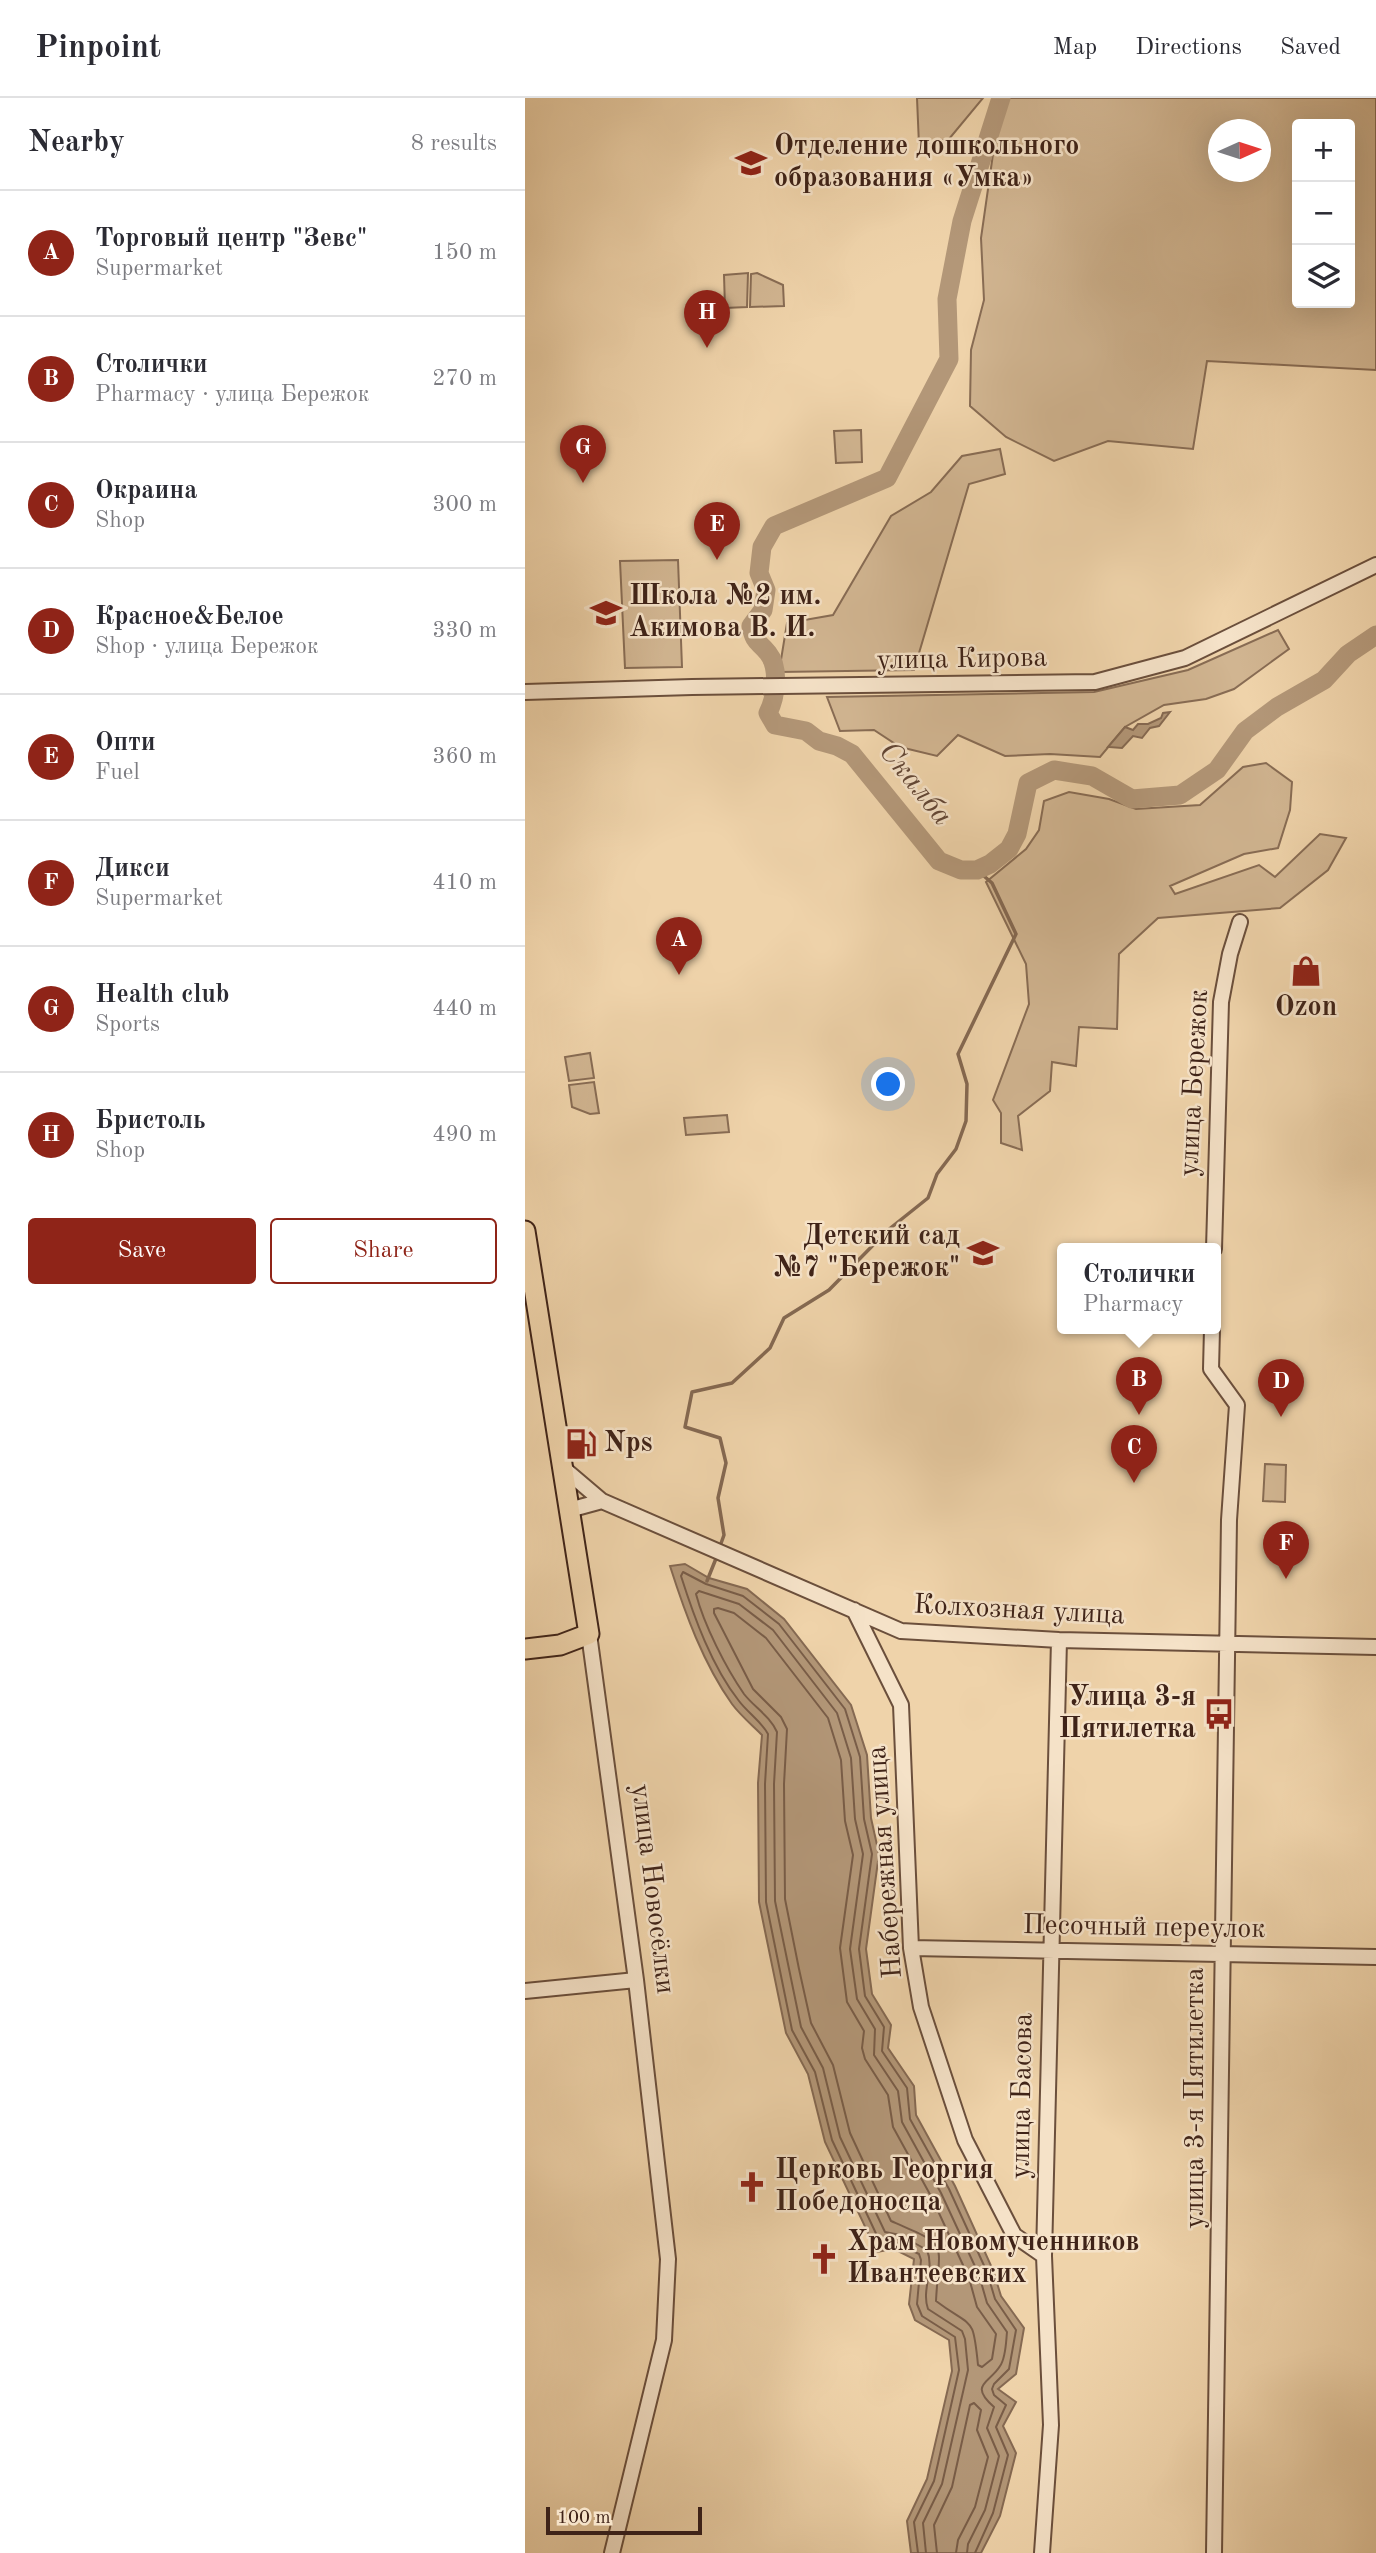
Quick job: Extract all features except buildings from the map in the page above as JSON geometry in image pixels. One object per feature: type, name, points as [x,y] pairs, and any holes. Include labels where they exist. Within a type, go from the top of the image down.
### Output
[{"type":"main road","name":"улица Новосёлки","points":[[525,1231],[589,1634]]},
{"type":"main road","points":[[525,1649],[549,1647],[589,1634]]},
{"type":"street","name":"улица Кирова","points":[[525,692],[1095,682],[1185,659],[1376,565]]},
{"type":"street","name":"улица Бережок","points":[[1213,1243],[1221,1002],[1230,954],[1240,922]]},
{"type":"street","points":[[1212,1334],[1211,1369],[1237,1405],[1229,1520],[1227,1644]]},
{"type":"street","name":"Колхозная улица","points":[[562,1467],[602,1501],[901,1631],[1059,1640],[1376,1647]]},
{"type":"street","points":[[569,1510],[602,1501]]},
{"type":"street","name":"Набережная улица","points":[[854,1610],[901,1704],[911,1948],[921,2007],[965,2140],[1014,2235],[1044,2256]]},
{"type":"street","name":"улица Новосёлки","points":[[589,1634],[636,1980],[668,2259],[664,2340],[612,2553]]},
{"type":"street","name":"улица Басова","points":[[1042,2553],[1051,2425],[1044,2256],[1059,1640]]},
{"type":"street","name":"улица 3-я Пятилетка","points":[[1214,2553],[1227,1644]]},
{"type":"street","name":"Песочный переулок","points":[[911,1948],[1376,1957]]},
{"type":"street","points":[[525,1991],[636,1980]]},
{"type":"shaded area","points":[[917,98],[983,98],[949,139],[919,145]]},
{"type":"shaded area","points":[[1001,98],[1376,98],[1376,370],[1207,361],[1193,449],[1108,441],[1054,461],[1006,437],[970,406],[971,350],[984,300],[981,238]]},
{"type":"shaded area","points":[[748,273],[747,307],[725,308],[724,275]]},
{"type":"shaded area","points":[[757,273],[783,285],[784,306],[750,307],[751,274]]},
{"type":"shaded area","points":[[861,430],[862,462],[836,463],[834,431]]},
{"type":"shaded area","points":[[1000,449],[1005,474],[969,484],[914,670],[779,672],[787,623],[833,615],[891,516],[931,492],[962,456]]},
{"type":"shaded area","points":[[678,560],[682,667],[625,668],[620,561]]},
{"type":"shaded area","points":[[1278,630],[1289,649],[1234,689],[1206,699],[1164,705],[1125,727],[1100,757],[1050,754],[1005,756],[958,735],[937,756],[900,747],[874,730],[840,731],[827,697],[1094,692],[1188,670]]},
{"type":"shaded area","points":[[1266,763],[1292,782],[1290,810],[1278,848],[1244,854],[1170,886],[1175,894],[1259,865],[1275,877],[1320,834],[1346,838],[1328,870],[1280,908],[1158,918],[1119,954],[1117,1029],[1079,1027],[1076,1066],[1052,1062],[1050,1091],[1018,1116],[1022,1150],[1001,1143],[1001,1113],[993,1100],[1029,1004],[1026,964],[986,882],[1026,849],[1039,830],[1044,801],[1069,792],[1109,799],[1136,809],[1200,805],[1243,767]]},
{"type":"shaded area","points":[[590,1053],[594,1078],[569,1081],[565,1057]]},
{"type":"shaded area","points":[[594,1082],[599,1113],[590,1114],[572,1107],[569,1085]]},
{"type":"shaded area","points":[[727,1115],[729,1132],[686,1135],[684,1118]]},
{"type":"shaded area","points":[[1265,1464],[1286,1465],[1285,1502],[1263,1501]]},
{"type":"water","points":[[1170,712],[1159,726],[1150,728],[1142,738],[1133,736],[1122,748],[1108,747],[1125,727],[1133,730],[1138,724],[1148,724],[1161,718],[1163,713]]},
{"type":"water","points":[[685,1564],[709,1578],[747,1589],[784,1619],[851,1705],[867,1755],[871,1818],[879,1854],[866,1949],[872,1994],[891,2025],[888,2048],[914,2086],[916,2115],[955,2186],[993,2270],[1001,2296],[1024,2328],[1016,2374],[998,2389],[1016,2402],[1003,2426],[1016,2453],[1000,2516],[981,2553],[911,2553],[907,2521],[927,2479],[952,2371],[949,2340],[915,2320],[909,2304],[914,2259],[894,2249],[877,2252],[825,2142],[808,2074],[786,2033],[759,1902],[758,1783],[762,1735],[732,1704],[704,1655],[670,1566]]},
{"type":"waterway","name":"Скалба","points":[[1001,98],[962,221],[947,299],[949,359],[887,478],[774,526],[762,547],[759,573],[766,590],[763,610],[751,626],[755,639],[768,653],[774,666],[775,691],[768,713],[775,725],[806,731],[819,741],[852,754],[939,861],[961,870],[977,870],[990,864],[1009,849],[1017,834],[1028,783],[1054,770],[1092,776],[1132,799],[1180,795],[1217,770],[1245,731],[1277,707],[1324,680],[1348,654],[1376,635]]},
{"type":"waterway","points":[[719,1549],[724,1535],[718,1498],[726,1463],[720,1438],[685,1427],[692,1392],[732,1383],[770,1348],[784,1318],[829,1290],[888,1230],[928,1198],[937,1174],[956,1149],[966,1121],[967,1084],[958,1054],[1016,934],[992,883],[977,870]]},
{"type":"waterway","points":[[707,1581],[717,1556]]},
{"type":"place","name":"Отделение дошкольного образования «Умка»","points":[[751,163]]},
{"type":"place","name":"Бристоль","points":[[707,348]]},
{"type":"place","name":"Health club","points":[[583,483]]},
{"type":"place","name":"Опти","points":[[717,560]]},
{"type":"place","name":"Школа №2 им. Акимова В. И.","points":[[606,613]]},
{"type":"place","name":"Ozon","points":[[1306,971]]},
{"type":"place","name":"Торговый центр \"Зевс\"","points":[[679,975]]},
{"type":"place","name":"Детский сад №7 \"Бережок\"","points":[[983,1253]]},
{"type":"place","name":"Столички","points":[[1139,1415]]},
{"type":"place","name":"Красное&Белое","points":[[1281,1417]]},
{"type":"place","name":"Nps","points":[[581,1444]]},
{"type":"place","name":"Окраина","points":[[1134,1483]]},
{"type":"place","name":"Дикси","points":[[1286,1579]]},
{"type":"place","name":"Улица 3-я Пятилетка","points":[[1219,1714]]},
{"type":"place","name":"Церковь Георгия Победоносца","points":[[752,2187]]},
{"type":"place","name":"Храм Новомученников Ивантеевских","points":[[824,2259]]}]
